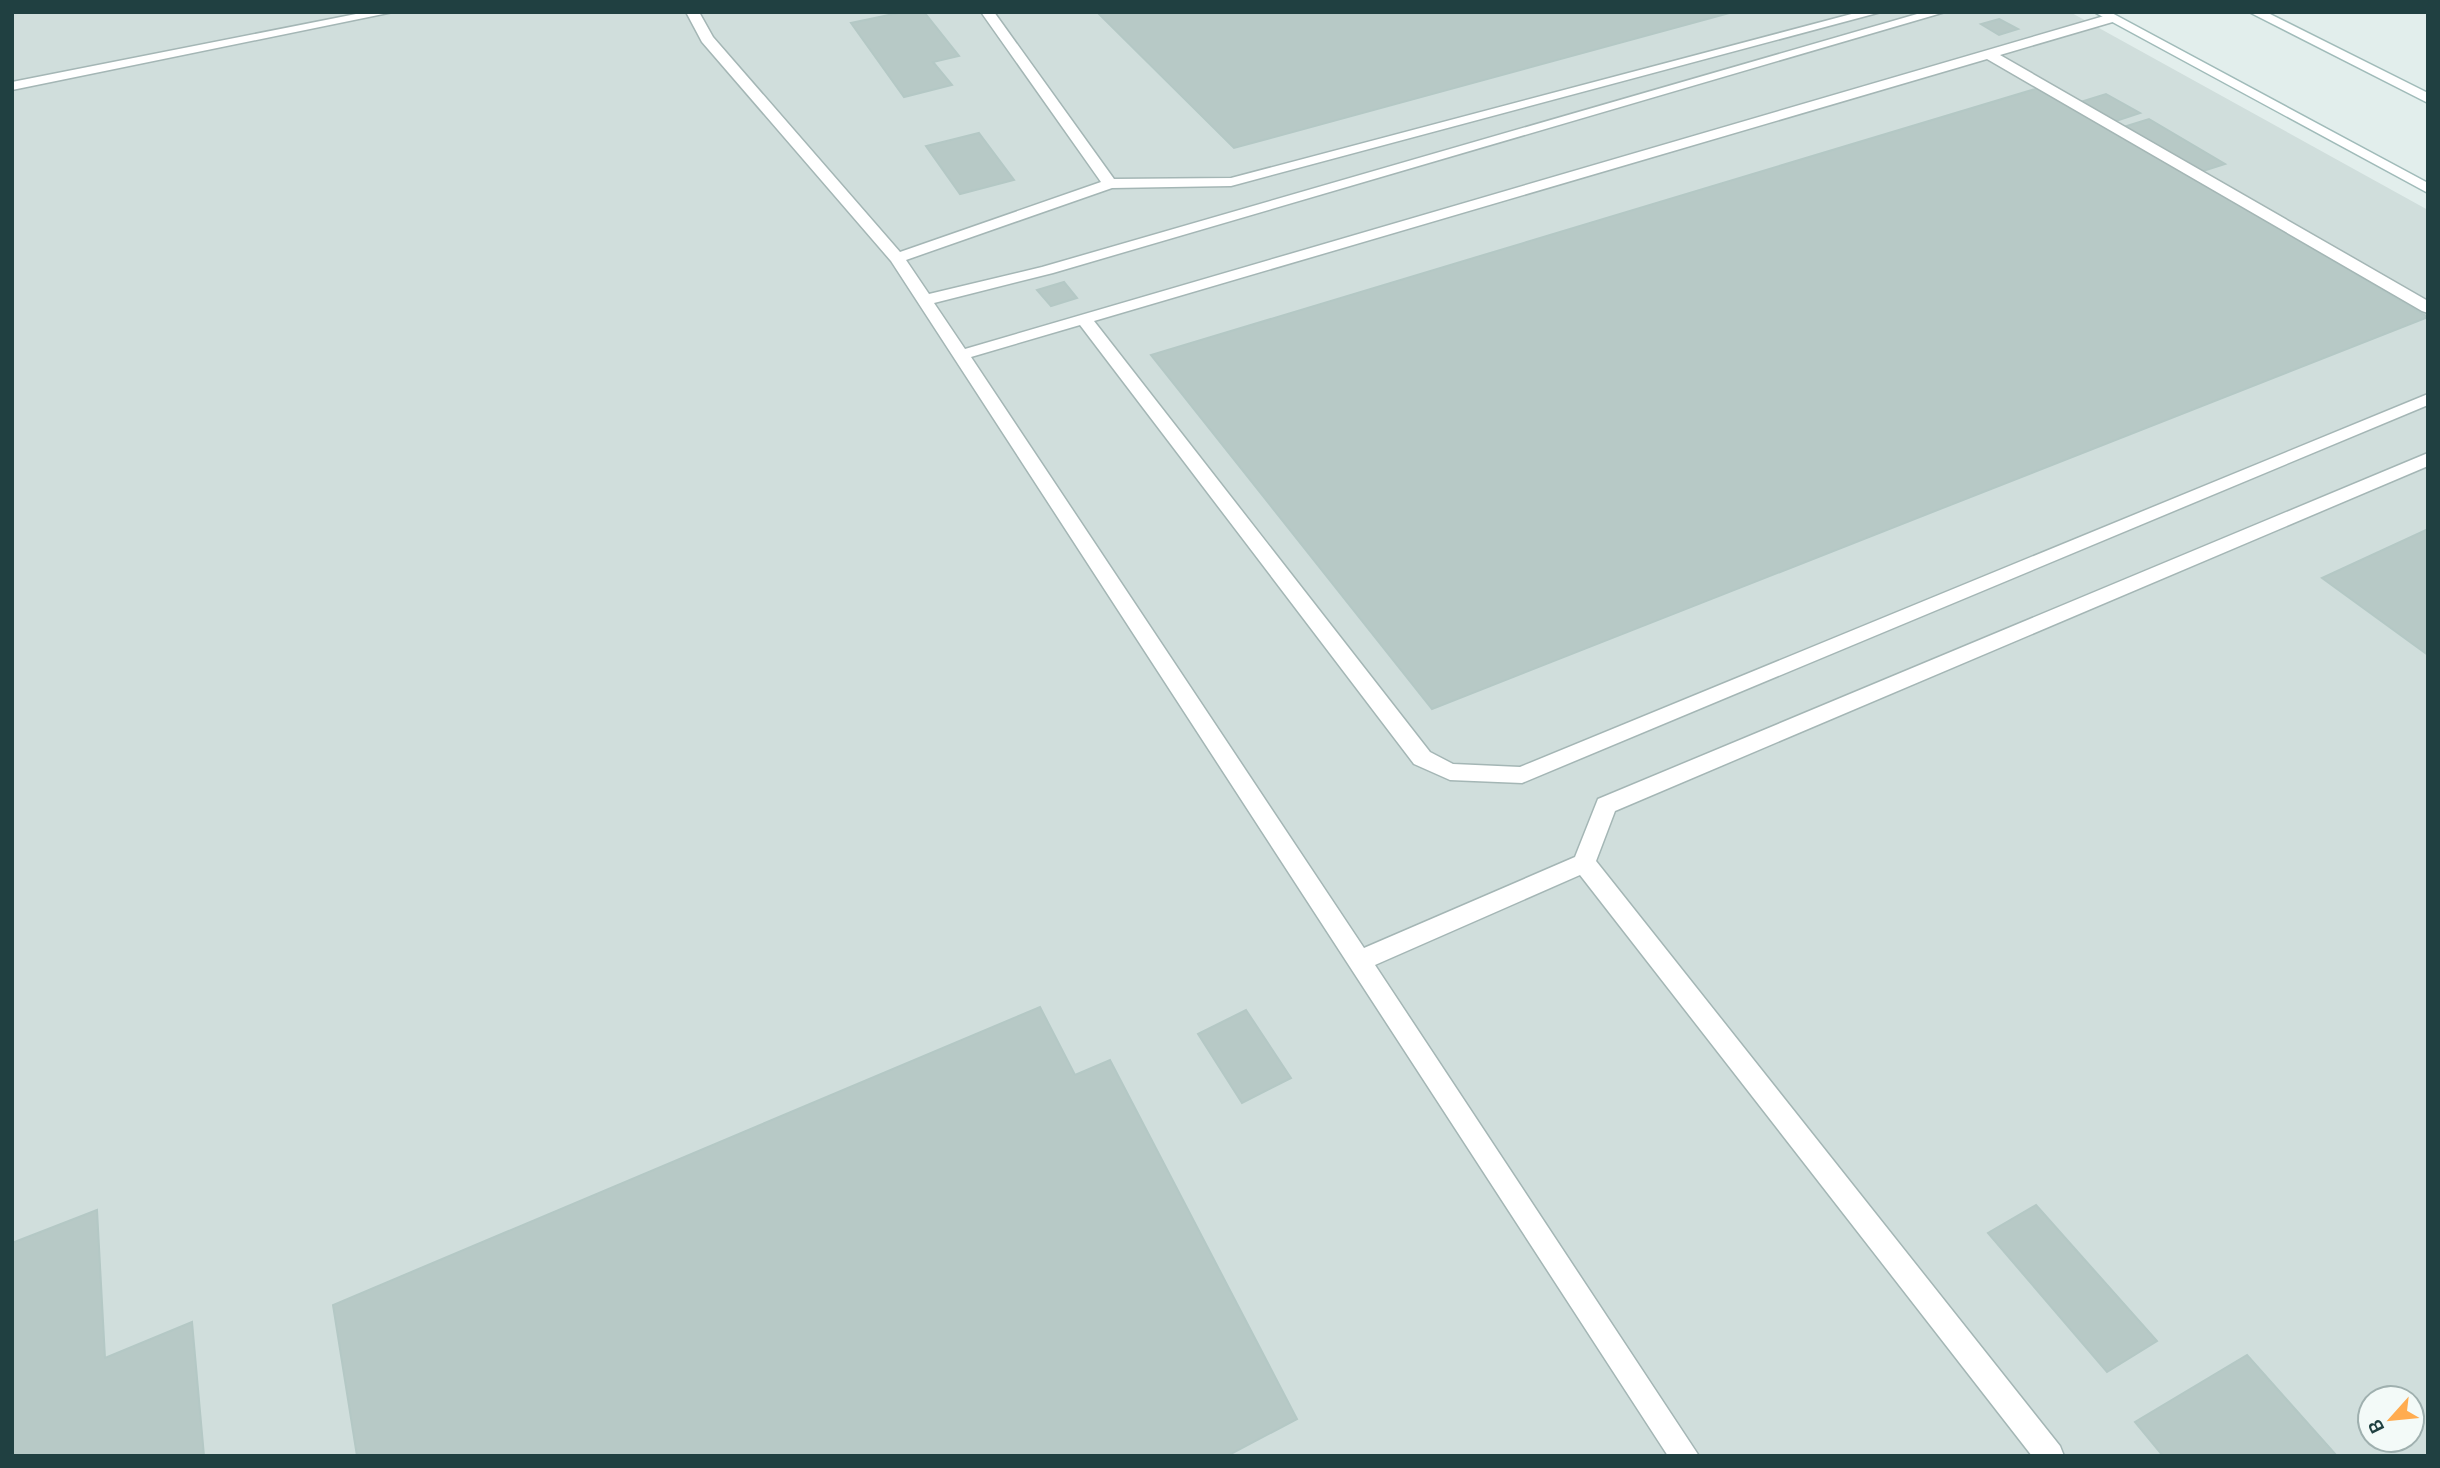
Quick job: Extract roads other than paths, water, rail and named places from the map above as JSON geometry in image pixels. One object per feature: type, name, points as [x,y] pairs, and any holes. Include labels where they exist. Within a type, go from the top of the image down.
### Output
[{"type":"street","points":[[12,86],[387,12]]},
{"type":"street","points":[[692,12],[707,39],[897,258],[1685,1456]]},
{"type":"street","points":[[987,12],[1110,184]]},
{"type":"street","points":[[897,258],[1110,184],[1231,182],[1875,12]]},
{"type":"street","points":[[925,300],[1047,270],[1939,12]]},
{"type":"street","points":[[2255,12],[2428,99]]},
{"type":"street","points":[[961,355],[1989,54],[2106,15],[2428,189]]},
{"type":"street","points":[[1989,54],[2428,309]]},
{"type":"street","points":[[1084,319],[1422,758],[1450,772],[1522,775],[2428,399]]},
{"type":"street","points":[[1360,961],[1584,863],[1606,805],[2428,459]]},
{"type":"street","points":[[1584,863],[2050,1456]]}]
